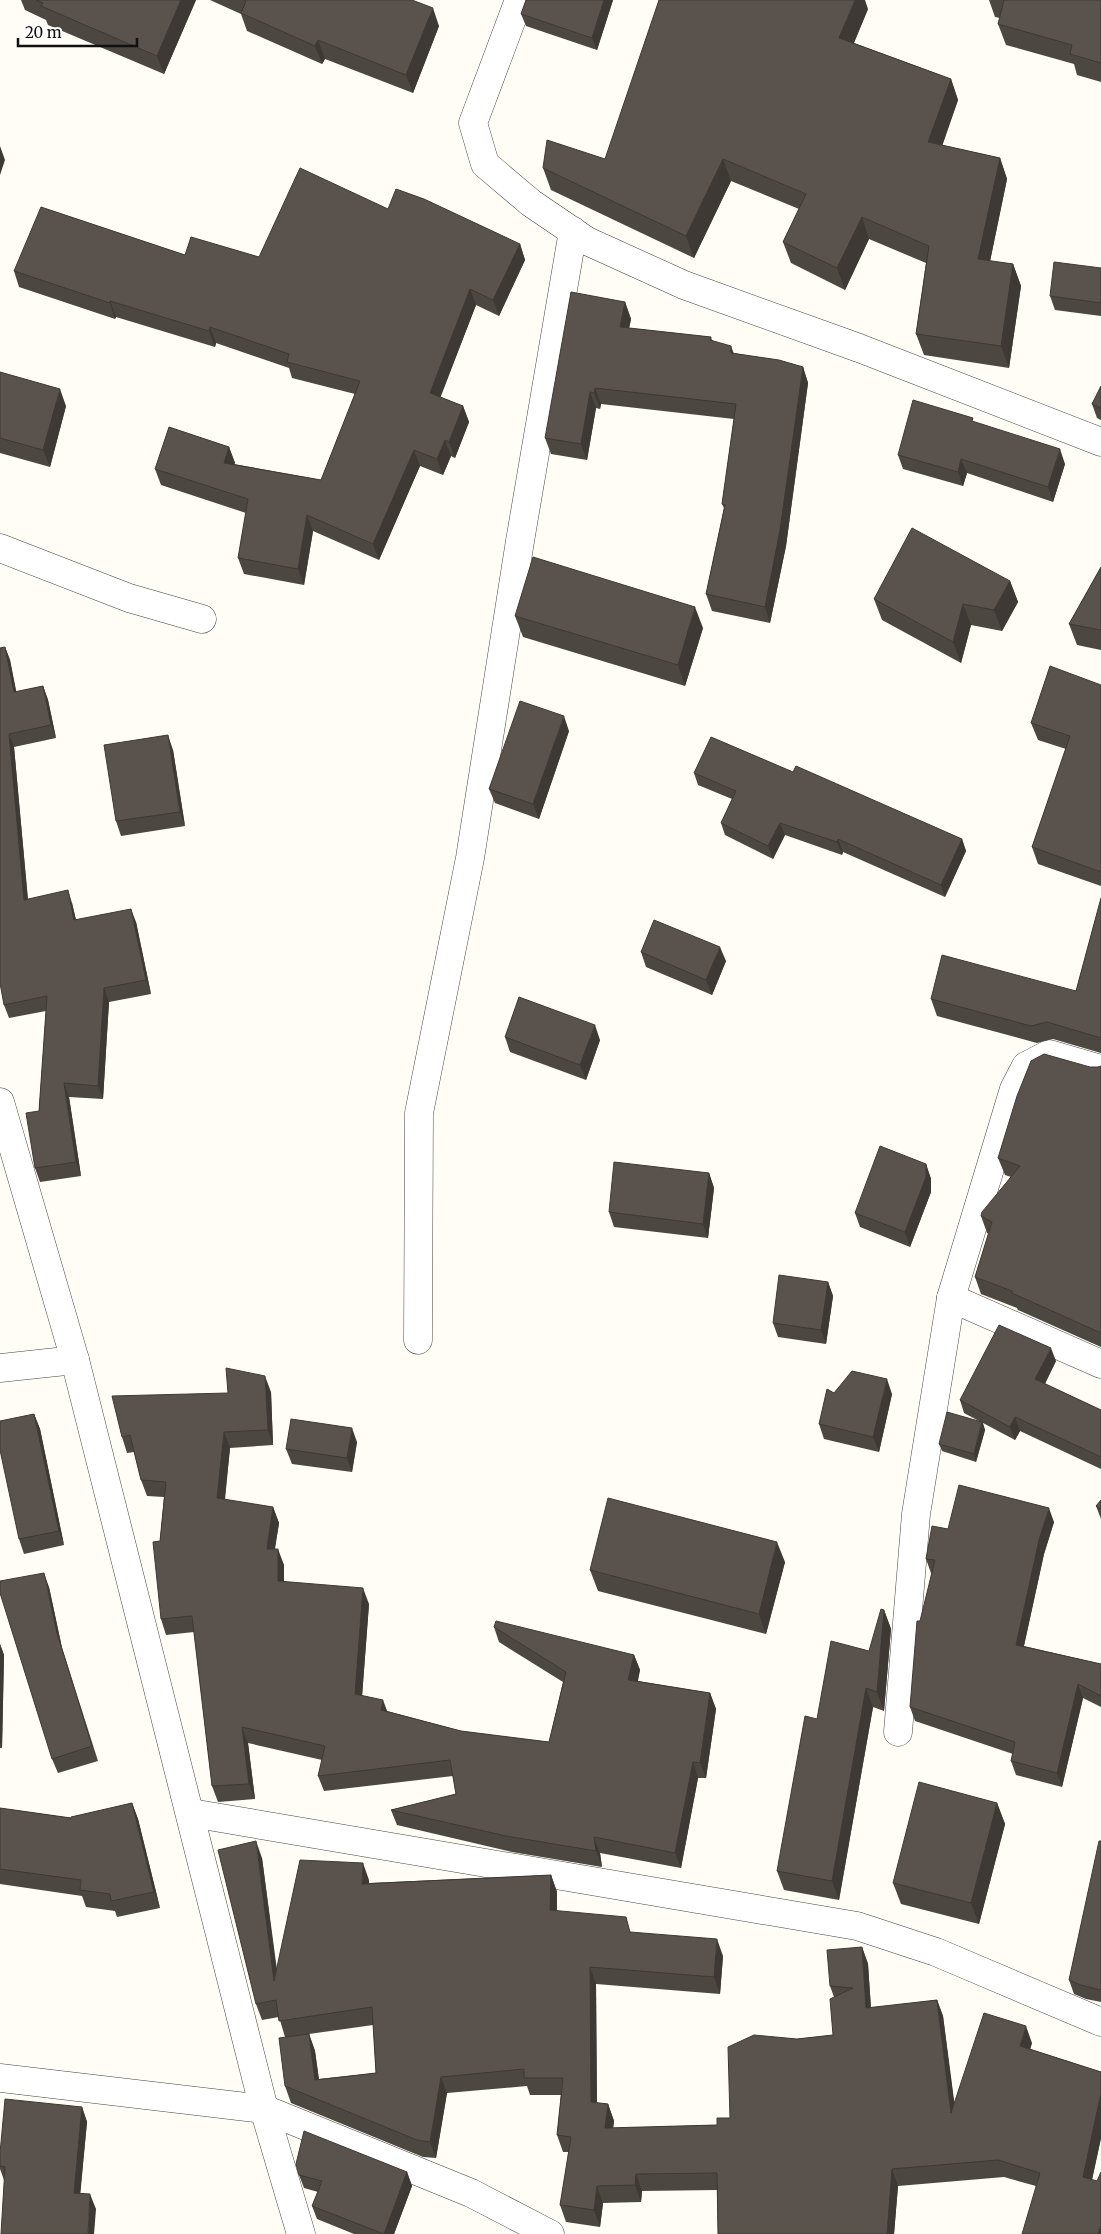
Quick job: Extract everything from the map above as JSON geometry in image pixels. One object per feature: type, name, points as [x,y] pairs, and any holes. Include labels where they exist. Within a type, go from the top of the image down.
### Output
[{"type":"street","points":[[519,0],[473,123],[485,164],[531,203],[587,241],[684,285],[858,348],[1101,442]]},
{"type":"street","points":[[418,1340],[419,1113],[470,858],[520,541],[573,231]]},
{"type":"street","points":[[0,548],[129,598],[202,619]]},
{"type":"street","points":[[898,1732],[916,1514],[951,1298],[1014,1089],[1026,1066],[1049,1054],[1101,1069]]},
{"type":"street","points":[[0,1102],[75,1360],[191,1813],[264,2109],[302,2234]]},
{"type":"street","points":[[951,1298],[1101,1364]]},
{"type":"street","points":[[0,1368],[75,1360]]},
{"type":"street","points":[[191,1813],[857,1926],[936,1952],[1101,2022]]},
{"type":"street","points":[[0,2078],[264,2109],[471,2192],[550,2234]]},
{"type":"building","points":[[36,0],[181,0],[157,56],[41,6],[43,3]]},
{"type":"building","points":[[244,0],[412,0],[433,8],[406,75],[318,40],[315,46],[241,13],[246,1]]},
{"type":"building","points":[[526,0],[604,0],[592,38],[521,14]]},
{"type":"building","points":[[659,0],[855,0],[839,38],[951,79],[928,142],[1000,158],[978,259],[1013,264],[1001,346],[916,334],[929,246],[862,217],[837,268],[783,242],[806,194],[723,159],[686,236],[543,168],[547,140],[605,159]]},
{"type":"building","points":[[1004,0],[1101,0],[1101,63],[1070,54],[1072,45],[998,24]]},
{"type":"building","points":[[300,168],[388,209],[396,189],[424,199],[520,244],[493,300],[470,289],[430,393],[463,406],[449,442],[445,440],[437,459],[414,450],[373,544],[307,515],[298,569],[238,558],[248,499],[155,469],[169,427],[229,447],[224,463],[321,480],[360,381],[287,362],[289,354],[210,327],[209,331],[110,301],[110,303],[14,271],[41,207],[185,255],[191,237],[259,257]]},
{"type":"building","points":[[1054,262],[1101,268],[1101,303],[1050,296]]},
{"type":"building","points":[[571,292],[625,302],[620,327],[711,337],[710,340],[731,346],[731,353],[779,360],[803,367],[780,530],[765,607],[706,594],[725,505],[722,504],[736,404],[595,388],[594,393],[590,392],[581,444],[545,438]]},
{"type":"building","points":[[0,372],[60,389],[43,450],[0,438]]},
{"type":"building","points":[[1101,386],[1101,408],[1092,404]]},
{"type":"building","points":[[913,400],[973,418],[972,421],[1060,449],[1048,487],[961,459],[958,472],[898,455]]},
{"type":"building","points":[[912,528],[1010,581],[994,610],[963,604],[953,642],[874,599]]},
{"type":"building","points":[[533,557],[695,607],[678,665],[515,616]]},
{"type":"building","points":[[1101,567],[1101,630],[1069,624]]},
{"type":"building","points":[[5,647],[14,692],[43,686],[51,725],[9,734],[24,900],[68,890],[74,920],[131,909],[146,980],[104,988],[98,1086],[64,1083],[76,1162],[35,1168],[26,1113],[39,1111],[47,996],[4,1005],[0,983],[0,648]]},
{"type":"building","points":[[1050,666],[1101,685],[1101,872],[1032,847],[1070,736],[1031,723]]},
{"type":"building","points":[[520,701],[564,716],[533,804],[489,789]]},
{"type":"building","points":[[168,735],[180,812],[116,821],[104,745]]},
{"type":"building","points":[[711,737],[793,772],[796,766],[962,839],[941,885],[838,839],[837,842],[780,823],[768,846],[721,823],[736,791],[694,773]]},
{"type":"building","points":[[1101,898],[1101,1038],[1047,1022],[1031,1026],[931,999],[942,955],[1076,991]]},
{"type":"building","points":[[654,920],[720,947],[706,980],[641,952]]},
{"type":"building","points":[[519,997],[595,1025],[580,1065],[505,1037]]},
{"type":"building","points":[[1044,1054],[1090,1067],[1101,1066],[1101,1333],[1012,1293],[1012,1291],[975,1277],[992,1222],[981,1216],[982,1212],[1020,1166],[998,1158],[1017,1096],[1031,1061]]},
{"type":"building","points":[[880,1146],[926,1164],[926,1177],[905,1232],[855,1213]]},
{"type":"building","points":[[614,1162],[709,1173],[703,1224],[609,1212]]},
{"type":"building","points":[[779,1275],[828,1282],[821,1330],[773,1323]]},
{"type":"building","points":[[999,1325],[1051,1348],[1035,1379],[1101,1410],[1101,1457],[1015,1417],[1010,1427],[960,1400]]},
{"type":"building","points":[[226,1368],[265,1376],[268,1430],[224,1432],[217,1498],[273,1507],[267,1549],[278,1549],[278,1581],[363,1588],[355,1694],[383,1700],[381,1710],[461,1731],[549,1742],[566,1672],[494,1627],[496,1621],[634,1655],[628,1680],[710,1693],[700,1763],[693,1762],[675,1853],[594,1837],[596,1851],[506,1836],[391,1810],[456,1794],[450,1760],[318,1776],[325,1746],[242,1727],[249,1784],[212,1786],[192,1616],[161,1619],[153,1542],[160,1541],[166,1482],[141,1480],[130,1435],[122,1437],[112,1396],[228,1393]]},
{"type":"building","points":[[852,1371],[887,1379],[873,1437],[819,1424],[827,1389],[834,1393]]},
{"type":"building","points":[[947,1412],[982,1422],[974,1454],[939,1444]]},
{"type":"building","points":[[34,1414],[59,1531],[19,1539],[0,1450],[0,1421]]},
{"type":"building","points":[[291,1419],[352,1428],[347,1458],[286,1449]]},
{"type":"building","points":[[959,1485],[1049,1508],[1039,1540],[1016,1645],[1101,1664],[1101,1696],[1078,1684],[1057,1773],[1011,1761],[1015,1742],[910,1707],[917,1621],[920,1621],[935,1560],[926,1559],[932,1526],[948,1529]]},
{"type":"building","points":[[608,1498],[777,1542],[759,1614],[590,1570]]},
{"type":"building","points":[[1101,1500],[1101,1509],[1096,1506]]},
{"type":"building","points":[[44,1573],[57,1633],[92,1746],[52,1759],[0,1593],[0,1581]]},
{"type":"building","points":[[881,1609],[884,1610],[877,1692],[866,1688],[832,1881],[777,1871],[805,1716],[817,1719],[831,1641],[869,1651]]},
{"type":"building","points":[[919,1782],[997,1803],[971,1903],[893,1883]]},
{"type":"building","points":[[132,1803],[154,1892],[111,1901],[110,1894],[80,1890],[81,1880],[0,1869],[0,1808],[71,1818]]},
{"type":"building","points":[[256,1841],[274,1981],[300,1860],[363,1863],[362,1884],[551,1875],[550,1910],[626,1917],[630,1932],[717,1939],[714,1977],[590,1967],[591,2102],[608,2104],[605,2128],[717,2125],[717,2118],[730,2118],[728,2047],[754,2035],[797,2039],[833,2035],[830,1999],[853,1988],[830,1986],[827,1950],[862,1947],[866,2008],[937,2000],[951,2113],[984,2013],[1026,2026],[1020,2046],[1101,2072],[1101,2093],[1083,2177],[1097,2181],[1101,2172],[1101,2225],[1098,2234],[1022,2234],[1040,2173],[998,2160],[892,2169],[887,2234],[718,2234],[717,2173],[636,2174],[635,2185],[597,2186],[594,2210],[560,2205],[571,2137],[557,2135],[563,2078],[524,2078],[524,2069],[441,2077],[430,2142],[417,2140],[285,2086],[279,2038],[309,2034],[315,2080],[376,2073],[372,2007],[279,2021],[276,2000],[256,2004],[218,1850]]},
{"type":"building","points":[[1099,1841],[1101,1841],[1101,1990],[1069,1980]]},
{"type":"building","points":[[5,2099],[82,2107],[74,2193],[90,2194],[88,2234],[1,2234],[5,2167],[0,2166],[0,2153]]},
{"type":"building","points":[[304,2131],[407,2172],[384,2234],[312,2206],[322,2181],[299,2175],[296,2164]]}]
